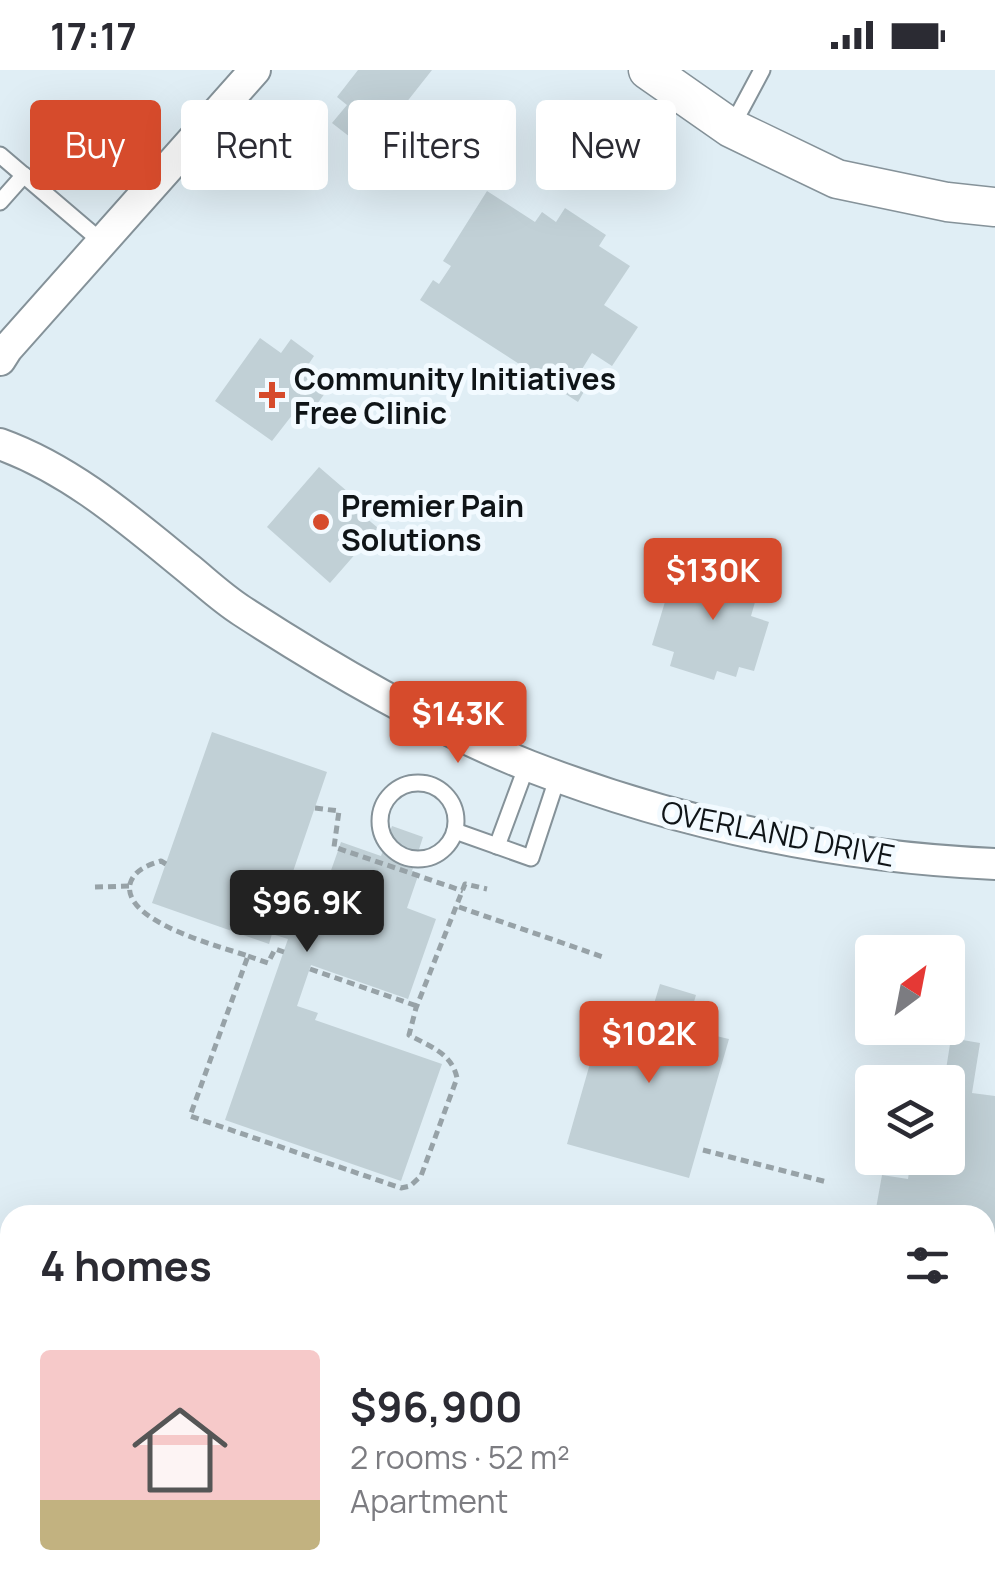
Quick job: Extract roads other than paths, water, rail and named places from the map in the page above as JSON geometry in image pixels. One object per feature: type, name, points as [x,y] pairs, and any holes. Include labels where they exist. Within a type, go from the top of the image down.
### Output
[{"type":"street","points":[[0,360],[255,70]]},
{"type":"street","points":[[648,70],[731,128],[837,179],[947,202],[995,206]]},
{"type":"street","name":"OVERLAND DRIVE","points":[[0,444],[33,456],[83,486],[237,608],[337,671],[527,765],[651,808],[775,839],[923,860],[995,864]]},
{"type":"lane","points":[[731,128],[762,70]]},
{"type":"lane","points":[[0,155],[102,242]]},
{"type":"lane","points":[[0,202],[24,175]]},
{"type":"lane","points":[[497,846],[527,765]]},
{"type":"lane","points":[[455,831],[531,858],[558,776]]},
{"type":"lane","points":[[414,782],[427,784],[438,788],[454,807],[455,831],[440,852],[416,859],[403,856],[384,839],[380,814],[392,792],[414,782]]},
{"type":"place","name":"Community Initiatives Free Clinic","points":[[272,395]]},
{"type":"place","name":"Premier Pain Solutions","points":[[321,522]]}]
